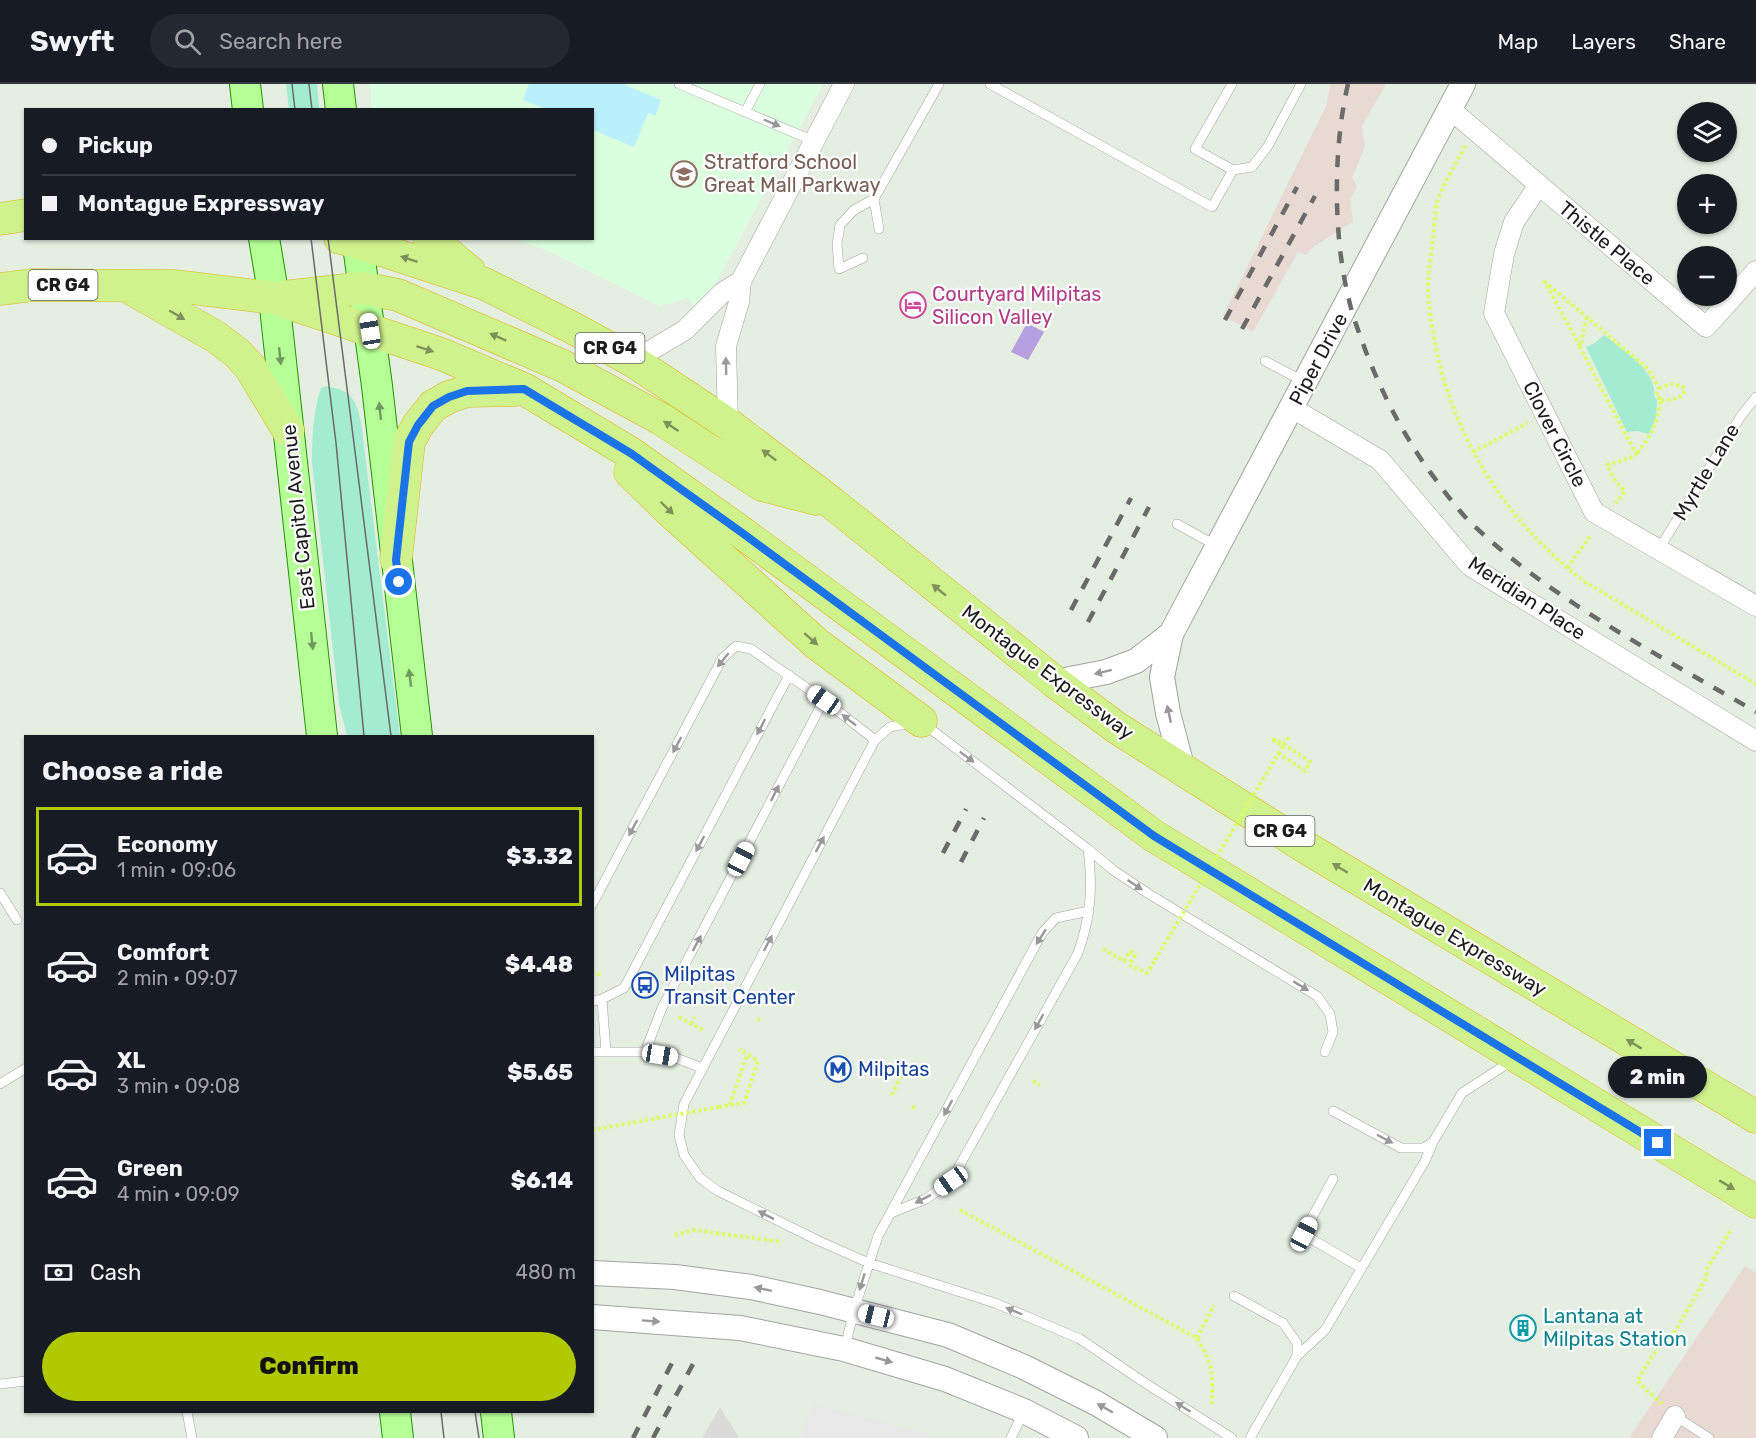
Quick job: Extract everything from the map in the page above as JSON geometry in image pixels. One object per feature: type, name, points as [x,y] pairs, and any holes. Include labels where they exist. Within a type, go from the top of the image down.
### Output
[{"type":"highway","points":[[0,219],[24,215]]},
{"type":"highway","name":"Montague Expressway","points":[[352,240],[485,284],[633,361],[728,424],[832,503],[1055,682],[1117,728],[1305,847],[1756,1117]]},
{"type":"highway","points":[[431,240],[485,284]]},
{"type":"highway","name":"CR G4","points":[[0,289],[33,285],[175,286],[274,298],[441,354],[524,389],[632,454],[1154,836],[1756,1202]]},
{"type":"highway","points":[[126,286],[216,337],[237,353],[250,367],[288,430]]},
{"type":"highway","points":[[274,298],[363,288],[398,295],[563,366],[662,419],[762,485],[832,503]]},
{"type":"highway","points":[[396,560],[409,442],[418,425],[433,406],[449,397],[467,391],[524,389]]},
{"type":"highway","points":[[580,423],[670,511],[817,644],[921,721]]},
{"type":"main road","points":[[245,84],[248,108]]},
{"type":"main road","points":[[338,84],[341,108]]},
{"type":"main road","name":"East Capitol Avenue","points":[[264,240],[274,298],[324,734]]},
{"type":"main road","points":[[352,240],[370,331],[417,735]]},
{"type":"main road","points":[[395,1413],[398,1438]]},
{"type":"main road","points":[[496,1413],[499,1438]]},
{"type":"street","points":[[728,424],[726,346],[739,302],[741,281],[844,84]]},
{"type":"street","name":"Piper Drive","points":[[1183,770],[1168,713],[1162,677],[1171,634],[1463,84]]},
{"type":"street","name":"Thistle Place","points":[[1450,109],[1706,327],[1756,271]]},
{"type":"street","name":"Clover Circle","points":[[1539,185],[1514,222],[1504,254],[1494,313],[1594,512],[1756,606]]},
{"type":"street","points":[[633,361],[685,330],[722,293],[741,281]]},
{"type":"street","name":"Meridian Place","points":[[1292,408],[1380,460],[1470,566],[1756,741]]},
{"type":"street","name":"Piper Drive","points":[[1055,682],[1106,672],[1136,661],[1171,634]]},
{"type":"street","points":[[594,1274],[675,1277],[751,1287],[854,1310],[948,1335],[1024,1367],[1096,1403],[1155,1438]]},
{"type":"street","points":[[594,1317],[740,1328],[844,1349],[945,1379],[1024,1411],[1076,1438]]},
{"type":"street","points":[[1662,1438],[1675,1416]]},
{"type":"lane","points":[[679,84],[814,141]]},
{"type":"lane","points":[[745,112],[760,84]]},
{"type":"lane","points":[[863,258],[839,269],[837,244],[840,225],[854,210],[874,199],[939,84]]},
{"type":"lane","points":[[990,84],[1212,207],[1233,170]]},
{"type":"lane","points":[[1232,84],[1195,149],[1233,170],[1252,167],[1268,146],[1301,84]]},
{"type":"lane","points":[[874,199],[879,229]]},
{"type":"lane","points":[[1265,361],[1306,382]]},
{"type":"lane","name":"Myrtle Lane","points":[[1659,549],[1741,416],[1756,397]]},
{"type":"lane","points":[[1177,524],[1218,546]]},
{"type":"lane","points":[[594,901],[722,659],[736,646],[751,649],[824,700],[875,740]]},
{"type":"lane","points":[[606,1052],[597,1000],[624,988],[789,675]]},
{"type":"lane","points":[[645,1052],[662,1008],[824,700]]},
{"type":"lane","points":[[1232,1438],[1080,1340],[995,1303],[869,1263],[718,1191],[700,1178],[684,1155],[679,1135],[684,1104],[875,740],[890,727],[921,721],[1113,870],[1317,996],[1330,1014],[1333,1032],[1325,1052]]},
{"type":"lane","points":[[891,1213],[926,1199],[951,1181],[1078,952],[1089,911],[1092,880],[1088,849]]},
{"type":"lane","points":[[0,893],[17,920]]},
{"type":"lane","points":[[844,1349],[878,1236],[1042,933],[1056,918],[1089,911]]},
{"type":"lane","points":[[594,1052],[645,1052],[676,1058],[702,1068]]},
{"type":"lane","points":[[1250,1438],[1297,1356],[1325,1330],[1425,1161],[1433,1142],[1462,1093],[1517,1058]]},
{"type":"lane","points":[[1,1082],[24,1069]]},
{"type":"lane","points":[[1333,1111],[1401,1148],[1423,1148],[1433,1142]]},
{"type":"lane","points":[[1334,1179],[1304,1234],[1361,1268]]},
{"type":"lane","points":[[1234,1296],[1283,1323],[1297,1343],[1297,1356]]},
{"type":"lane","points":[[0,1384],[24,1381]]},
{"type":"lane","points":[[1011,1438],[1024,1411]]},
{"type":"lane","points":[[187,1413],[192,1438]]},
{"type":"lane","points":[[1675,1416],[1709,1438]]},
{"type":"path","points":[[1474,129],[1437,201],[1428,289],[1434,340],[1446,387],[1458,421],[1473,452],[1508,507],[1536,539],[1585,582],[1756,684]]},
{"type":"path","points":[[1636,454],[1545,282],[1648,369],[1659,388]]},
{"type":"path","points":[[1580,347],[1587,317]]},
{"type":"path","points":[[1671,384],[1682,386],[1685,390],[1682,396],[1671,400],[1661,400],[1656,395],[1659,388],[1671,384]]},
{"type":"path","points":[[1568,568],[1624,491],[1607,465],[1636,454],[1653,432],[1661,400]]},
{"type":"path","points":[[1473,452],[1545,415]]},
{"type":"path","points":[[1284,744],[1290,735]]},
{"type":"path","points":[[1103,949],[1124,961],[1130,951],[1135,955],[1129,965],[1147,973],[1278,753],[1283,746],[1272,740],[1284,744],[1310,762],[1305,771],[1278,753]]},
{"type":"path","points":[[594,972],[602,976]]},
{"type":"path","points":[[679,1017],[703,1030]]},
{"type":"path","points":[[691,1024],[694,1017]]},
{"type":"path","points":[[594,1130],[744,1103],[758,1061],[738,1049]]},
{"type":"path","points":[[729,1105],[747,1054]]},
{"type":"path","points":[[892,1095],[902,1074]]},
{"type":"path","points":[[1034,1081],[1040,1085]]},
{"type":"path","points":[[960,1210],[1197,1338],[1208,1357],[1213,1376],[1212,1404]]},
{"type":"path","points":[[1675,1416],[1637,1381],[1658,1347],[1670,1340],[1731,1229]]},
{"type":"path","points":[[675,1235],[694,1230],[799,1244],[819,1241]]},
{"type":"path","points":[[1197,1338],[1214,1305]]},
{"type":"shaded area","points":[[286,84],[317,84],[319,108],[289,108]]},
{"type":"shaded area","name":"Stratford School Great Mall Parkway","points":[[370,84],[823,84],[712,290],[694,307],[688,298],[660,306],[550,252],[520,240],[594,240],[594,108],[372,108]]},
{"type":"shaded area","points":[[529,84],[623,84],[661,100],[655,116],[648,113],[634,147],[594,130],[594,108],[543,108],[523,100]]},
{"type":"shaded area","points":[[1330,84],[1386,84],[1362,126],[1365,146],[1352,178],[1357,186],[1350,200],[1353,222],[1313,247],[1306,255],[1298,252],[1253,332],[1223,316],[1327,104]]},
{"type":"shaded area","points":[[1027,323],[1044,332],[1028,360],[1011,352]]},
{"type":"shaded area","points":[[1604,335],[1637,361],[1650,378],[1657,400],[1656,418],[1649,434],[1638,431],[1627,432],[1586,347]]},
{"type":"shaded area","points":[[326,386],[350,395],[357,407],[361,422],[400,735],[347,735],[339,704],[312,462],[316,406],[321,388]]},
{"type":"shaded area","points":[[1745,1266],[1756,1273],[1756,1438],[1629,1438]]},
{"type":"shaded area","points":[[813,1404],[911,1430],[933,1438],[801,1438]]},
{"type":"shaded area","points":[[720,1407],[739,1438],[702,1438]]},
{"type":"tram line","points":[[292,84],[295,108]]},
{"type":"tram line","points":[[309,84],[312,108]]},
{"type":"tram line","points":[[311,240],[336,443],[364,735]]},
{"type":"tram line","points":[[328,240],[391,735]]},
{"type":"tram line","points":[[441,1413],[444,1438]]},
{"type":"tram line","points":[[475,1413],[479,1438]]},
{"type":"railway","points":[[1348,84],[1340,136],[1337,192],[1344,275],[1352,313],[1372,368],[1393,412],[1427,468],[1467,519],[1538,579],[1645,648],[1756,712]]},
{"type":"railway","points":[[1225,320],[1297,187]]},
{"type":"railway","points":[[1242,329],[1315,196]]},
{"type":"railway","points":[[1071,610],[1131,498]]},
{"type":"railway","points":[[1088,622],[1149,507]]},
{"type":"railway","points":[[943,853],[966,809]]},
{"type":"railway","points":[[961,862],[984,818]]},
{"type":"railway","points":[[633,1438],[673,1361]]},
{"type":"railway","points":[[653,1438],[693,1364]]},
{"type":"place","name":"Stratford School Great Mall Parkway","points":[[684,174]]},
{"type":"place","name":"Courtyard Milpitas Silicon Valley","points":[[913,305]]},
{"type":"place","name":"Milpitas Transit Center","points":[[645,985]]},
{"type":"place","name":"Milpitas","points":[[838,1069]]},
{"type":"place","name":"Lantana at Milpitas Station","points":[[1523,1328]]},
{"type":"route","points":[[399,582],[396,560],[409,442],[418,425],[433,406],[449,397],[467,391],[524,389],[632,454],[1154,836],[1658,1143]]}]
